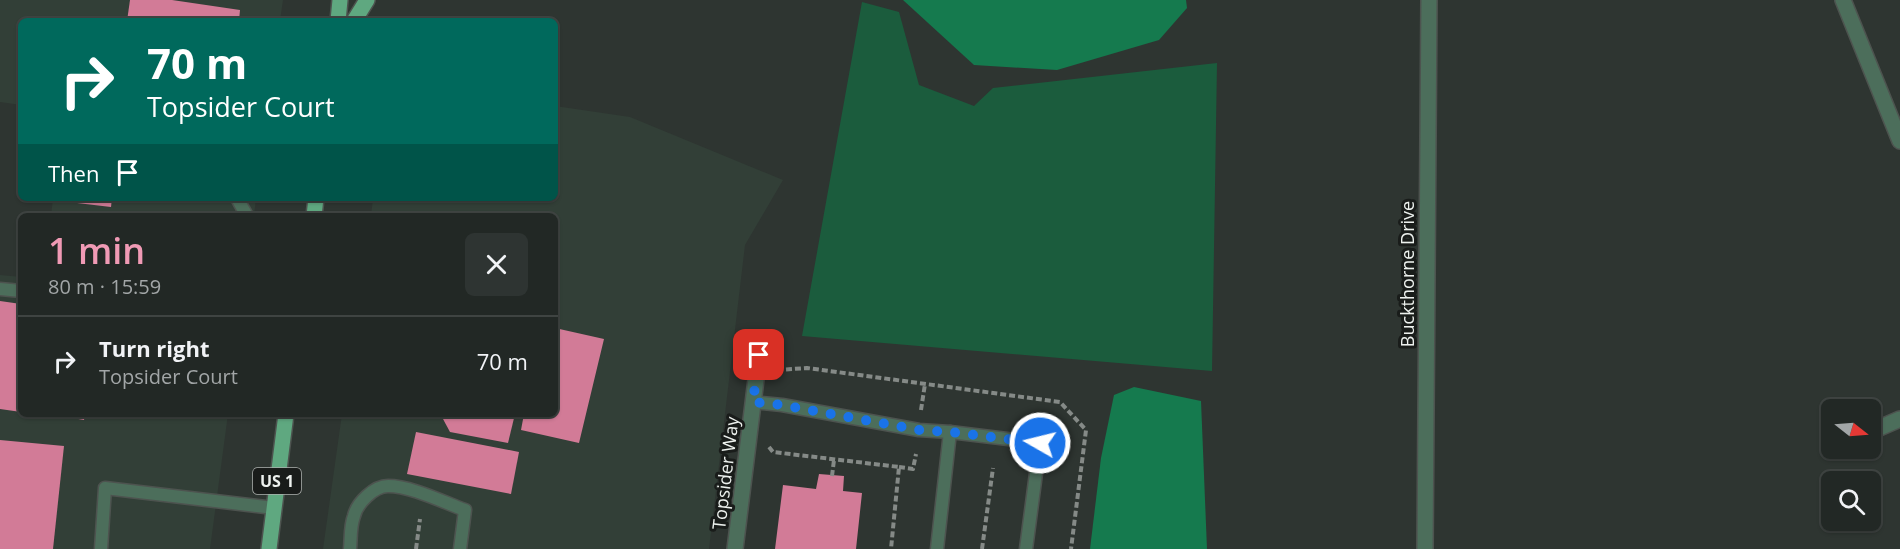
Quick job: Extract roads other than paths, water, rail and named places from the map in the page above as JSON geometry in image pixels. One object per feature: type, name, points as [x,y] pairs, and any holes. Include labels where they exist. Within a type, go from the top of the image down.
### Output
[{"type":"main road","points":[[338,18],[340,0]]},
{"type":"main road","points":[[356,18],[367,0]]},
{"type":"main road","name":"US 1","points":[[269,549],[286,417]]},
{"type":"street","name":"Buckthorne Drive","points":[[1425,549],[1429,0]]},
{"type":"street","points":[[1843,0],[1900,141]]},
{"type":"street","name":"Topsider Way","points":[[735,549],[759,355]]},
{"type":"street","points":[[1881,427],[1900,419]]},
{"type":"lane","points":[[0,289],[18,291]]},
{"type":"lane","points":[[753,402],[782,405],[919,430],[1040,443],[1026,549]]},
{"type":"lane","points":[[937,549],[950,432]]},
{"type":"lane","points":[[350,549],[353,516],[358,506],[375,490],[386,486],[406,489],[465,510],[460,549]]},
{"type":"lane","points":[[101,549],[105,489],[274,508]]}]
